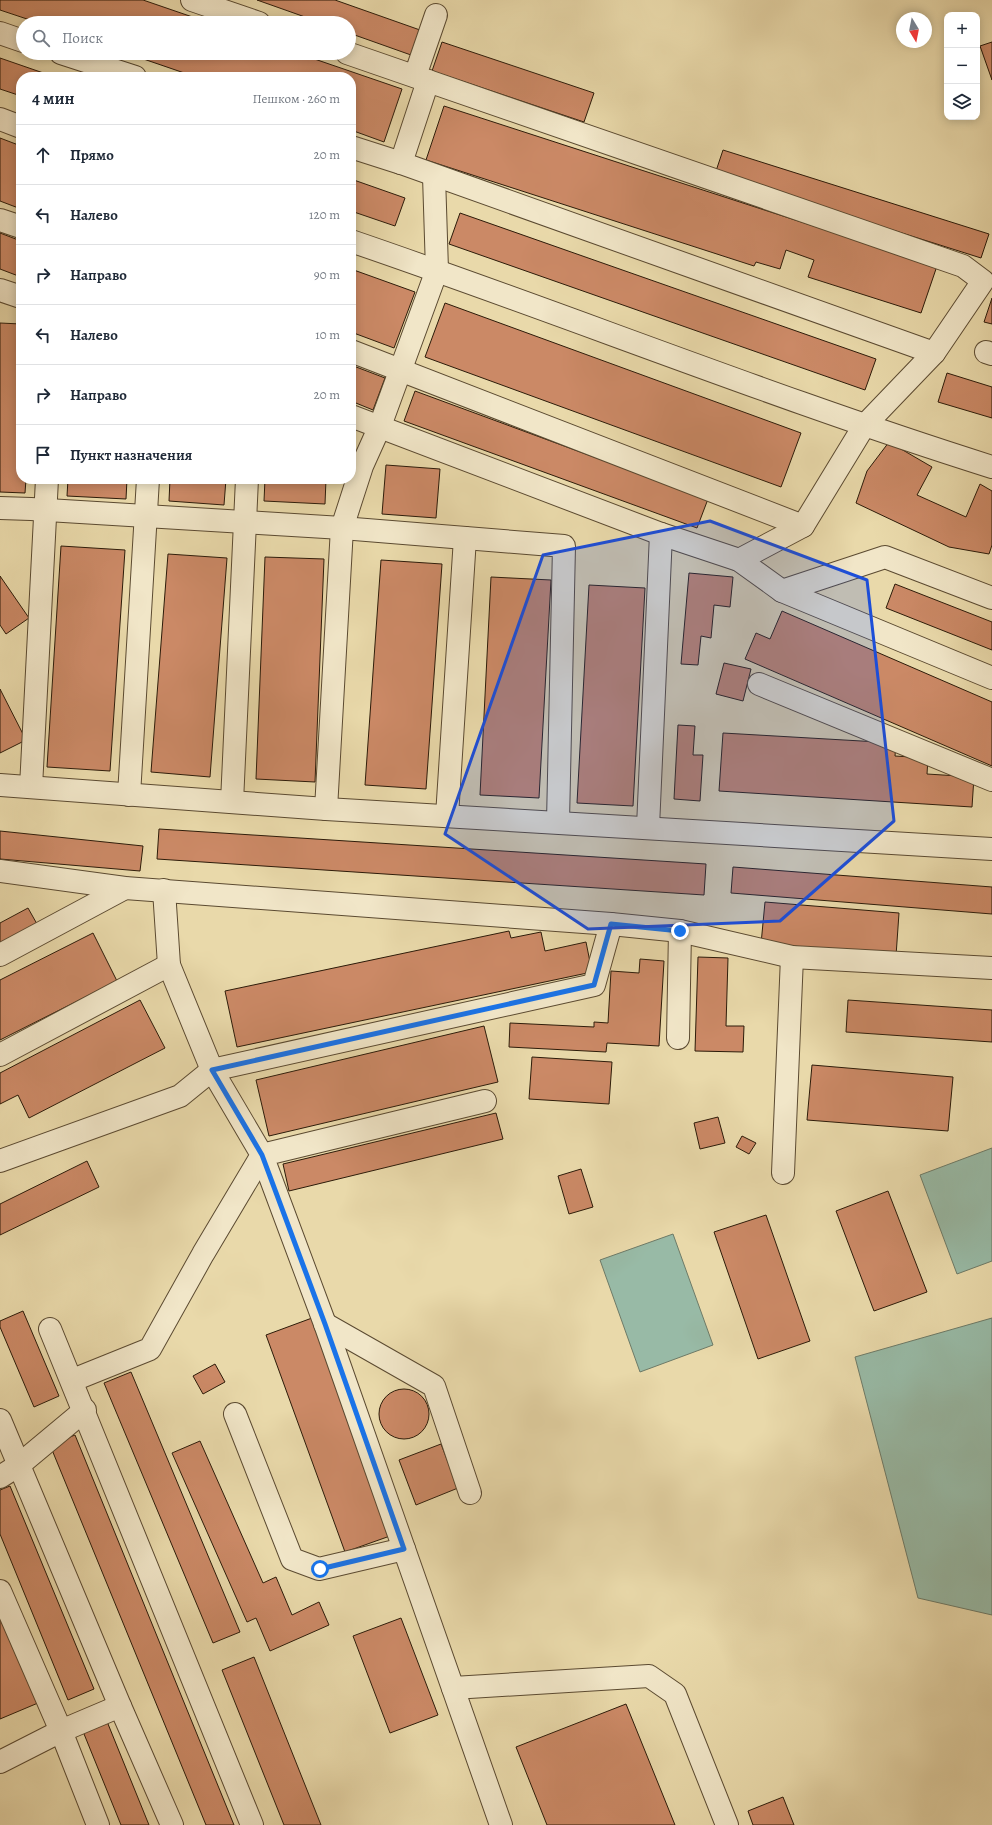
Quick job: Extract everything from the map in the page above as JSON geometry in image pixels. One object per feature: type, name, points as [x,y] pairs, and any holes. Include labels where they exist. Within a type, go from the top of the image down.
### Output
[{"type":"lane","points":[[192,0],[239,16]]},
{"type":"lane","points":[[401,163],[436,15]]},
{"type":"lane","points":[[0,33],[16,39]]},
{"type":"lane","points":[[356,56],[963,266],[983,281],[934,353],[864,426],[803,526],[739,560]]},
{"type":"lane","points":[[83,60],[120,72]]},
{"type":"lane","points":[[0,119],[16,125]]},
{"type":"lane","points":[[356,149],[401,163],[934,353]]},
{"type":"lane","points":[[326,809],[342,528],[362,466],[380,426],[437,270],[434,176]]},
{"type":"lane","points":[[0,220],[16,225]]},
{"type":"lane","points":[[356,242],[864,426],[992,468]]},
{"type":"lane","points":[[0,290],[16,295]]},
{"type":"lane","points":[[356,353],[803,526]]},
{"type":"lane","points":[[356,418],[661,534],[739,560],[782,590],[992,678]]},
{"type":"lane","points":[[31,787],[47,484]]},
{"type":"lane","points":[[129,795],[148,484]]},
{"type":"lane","points":[[232,802],[247,484]]},
{"type":"lane","points":[[0,508],[342,528],[564,546],[558,822]]},
{"type":"lane","points":[[648,827],[661,534]]},
{"type":"lane","points":[[447,816],[465,538]]},
{"type":"lane","points":[[782,590],[885,558],[992,598]]},
{"type":"lane","points":[[759,684],[992,780]]},
{"type":"lane","points":[[0,785],[326,809],[648,827],[992,849]]},
{"type":"lane","points":[[0,871],[125,888],[611,924],[680,931],[792,957],[992,968]]},
{"type":"lane","points":[[0,955],[125,888]]},
{"type":"lane","points":[[164,890],[169,965],[212,1070],[262,1155],[325,1324],[501,1825]]},
{"type":"lane","points":[[0,1161],[180,1096],[212,1070],[594,985],[611,924]]},
{"type":"lane","points":[[678,1038],[680,931]]},
{"type":"lane","points":[[783,1173],[792,957]]},
{"type":"lane","points":[[0,1055],[169,965]]},
{"type":"lane","points":[[73,1380],[150,1349],[203,1254],[262,1155],[486,1100]]},
{"type":"lane","points":[[325,1324],[434,1386],[470,1493]]},
{"type":"lane","points":[[50,1329],[73,1380],[252,1825]]},
{"type":"lane","points":[[0,1477],[19,1465],[85,1410]]},
{"type":"lane","points":[[235,1414],[292,1559],[320,1569],[404,1549]]},
{"type":"lane","points":[[0,1420],[120,1706],[172,1825]]},
{"type":"lane","points":[[0,1591],[61,1731],[98,1825]]},
{"type":"lane","points":[[453,1688],[649,1676],[675,1694],[727,1825]]},
{"type":"lane","points":[[0,1762],[61,1731],[120,1706]]},
{"type":"highlighted area","points":[[710,521],[867,580],[894,821],[780,921],[588,929],[445,834],[543,555]]},
{"type":"shaded area","points":[[992,1148],[992,1261],[957,1274],[920,1175]]},
{"type":"shaded area","points":[[673,1234],[713,1345],[640,1372],[600,1260]]},
{"type":"shaded area","points":[[992,1318],[992,1615],[918,1598],[855,1357]]},
{"type":"building","points":[[0,0],[143,0],[190,16],[18,16],[0,10]]},
{"type":"building","points":[[257,0],[335,0],[420,30],[411,55],[356,35],[356,16],[302,16]]},
{"type":"building","points":[[442,42],[594,93],[584,122],[432,71]]},
{"type":"building","points":[[992,42],[992,80],[980,46]]},
{"type":"building","points":[[0,58],[41,72],[16,72],[16,94],[0,89]]},
{"type":"building","points":[[146,60],[317,60],[352,72],[181,72]]},
{"type":"building","points":[[356,73],[402,89],[384,142],[356,132]]},
{"type":"building","points":[[444,106],[937,266],[921,313],[808,277],[814,260],[786,250],[780,269],[756,262],[754,266],[426,160]]},
{"type":"building","points":[[0,138],[16,144],[16,207],[0,201]]},
{"type":"building","points":[[723,150],[989,234],[981,258],[715,174]]},
{"type":"building","points":[[356,181],[405,198],[395,226],[356,213]]},
{"type":"building","points":[[460,213],[876,359],[865,390],[449,244]]},
{"type":"building","points":[[0,233],[16,239],[16,275],[0,269]]},
{"type":"building","points":[[356,271],[415,292],[394,348],[356,334]]},
{"type":"building","points":[[992,298],[992,324],[984,322]]},
{"type":"building","points":[[445,303],[801,433],[781,487],[425,357]]},
{"type":"building","points":[[0,323],[16,324],[16,484],[26,484],[25,493],[0,492]]},
{"type":"building","points":[[356,367],[385,378],[373,410],[356,403]]},
{"type":"building","points":[[947,373],[992,387],[992,418],[938,402]]},
{"type":"building","points":[[415,391],[708,499],[697,528],[404,421]]},
{"type":"building","points":[[889,442],[932,467],[917,495],[966,517],[980,484],[992,491],[992,545],[989,554],[949,547],[856,503],[867,471]]},
{"type":"building","points":[[386,465],[440,469],[436,518],[382,514]]},
{"type":"building","points":[[68,484],[127,484],[126,499],[67,496]]},
{"type":"building","points":[[170,484],[226,484],[224,505],[169,501]]},
{"type":"building","points":[[265,484],[326,484],[325,504],[264,501]]},
{"type":"building","points":[[61,546],[125,550],[110,771],[47,767]]},
{"type":"building","points":[[168,554],[227,558],[210,777],[151,772]]},
{"type":"building","points":[[265,557],[324,559],[315,782],[256,779]]},
{"type":"building","points":[[381,560],[442,564],[426,789],[365,785]]},
{"type":"building","points":[[689,573],[733,577],[730,607],[714,605],[711,638],[701,636],[698,665],[681,664]]},
{"type":"building","points":[[0,576],[29,618],[6,634],[0,625]]},
{"type":"building","points":[[491,577],[551,580],[539,798],[480,795]]},
{"type":"building","points":[[895,584],[992,622],[992,650],[886,608]]},
{"type":"building","points":[[589,585],[645,588],[633,806],[577,803]]},
{"type":"building","points":[[782,611],[992,702],[992,766],[745,659],[756,633],[770,639]]},
{"type":"building","points":[[724,663],[751,669],[743,701],[716,694]]},
{"type":"building","points":[[0,689],[26,740],[0,753]]},
{"type":"building","points":[[678,725],[695,726],[693,755],[703,755],[700,801],[674,799]]},
{"type":"building","points":[[723,733],[896,743],[895,756],[928,758],[927,774],[974,777],[972,807],[719,791]]},
{"type":"building","points":[[159,829],[706,864],[704,895],[157,859]]},
{"type":"building","points":[[0,831],[143,846],[140,871],[0,859]]},
{"type":"building","points":[[733,867],[992,887],[992,914],[731,893]]},
{"type":"building","points":[[765,902],[899,913],[896,956],[761,944]]},
{"type":"building","points":[[28,908],[37,924],[0,944],[0,923]]},
{"type":"building","points":[[509,931],[511,938],[541,932],[545,951],[586,942],[592,972],[237,1047],[225,991]]},
{"type":"building","points":[[93,933],[117,981],[0,1040],[0,980]]},
{"type":"building","points":[[698,957],[728,958],[726,1026],[744,1026],[743,1052],[695,1051]]},
{"type":"building","points":[[640,959],[664,961],[659,1046],[607,1043],[606,1052],[509,1047],[510,1023],[594,1027],[594,1022],[608,1023],[611,971],[639,973]]},
{"type":"building","points":[[140,1000],[165,1048],[29,1118],[18,1095],[0,1104],[0,1073]]},
{"type":"building","points":[[848,1000],[992,1010],[992,1042],[846,1032]]},
{"type":"building","points":[[484,1026],[498,1082],[269,1136],[256,1080]]},
{"type":"building","points":[[532,1057],[612,1062],[609,1104],[529,1099]]},
{"type":"building","points":[[812,1065],[953,1077],[948,1131],[807,1120]]},
{"type":"building","points":[[496,1113],[503,1139],[289,1191],[283,1164]]},
{"type":"building","points":[[718,1117],[725,1143],[700,1149],[694,1123]]},
{"type":"building","points":[[742,1136],[756,1143],[749,1154],[736,1147]]},
{"type":"building","points":[[87,1161],[99,1187],[0,1235],[0,1204]]},
{"type":"building","points":[[581,1169],[593,1207],[569,1214],[558,1176]]},
{"type":"building","points":[[888,1191],[927,1292],[874,1311],[836,1211]]},
{"type":"building","points":[[766,1215],[810,1341],[758,1359],[714,1232]]},
{"type":"building","points":[[23,1311],[59,1396],[34,1407],[0,1327],[0,1321]]},
{"type":"building","points":[[312,1318],[390,1536],[345,1552],[266,1335]]},
{"type":"building","points":[[215,1364],[225,1382],[203,1394],[193,1376]]},
{"type":"building","points":[[131,1372],[240,1632],[213,1643],[104,1383]]},
{"type":"building","points":[[404,1389],[413,1391],[422,1396],[427,1405],[429,1414],[427,1423],[422,1432],[413,1437],[404,1439],[395,1437],[386,1432],[381,1423],[379,1414],[381,1405],[386,1396],[395,1391]]},
{"type":"building","points":[[75,1435],[234,1825],[206,1825],[50,1445]]},
{"type":"building","points":[[200,1441],[263,1583],[276,1577],[292,1615],[319,1602],[329,1625],[270,1651],[256,1618],[247,1622],[172,1453]]},
{"type":"building","points":[[441,1444],[458,1488],[416,1505],[399,1460]]},
{"type":"building","points":[[10,1486],[94,1689],[68,1700],[0,1534],[0,1490]]},
{"type":"building","points":[[0,1617],[38,1703],[0,1719]]},
{"type":"building","points":[[401,1618],[438,1715],[390,1733],[353,1636]]},
{"type":"building","points":[[254,1657],[321,1825],[284,1825],[222,1670]]},
{"type":"building","points":[[626,1704],[675,1825],[547,1825],[516,1747]]},
{"type":"building","points":[[106,1719],[149,1825],[121,1825],[82,1729]]},
{"type":"building","points":[[783,1797],[794,1825],[753,1825],[748,1811]]},
{"type":"route","points":[[320,1569],[404,1549],[325,1324],[262,1155],[212,1070],[594,985],[611,924],[680,931]]}]
